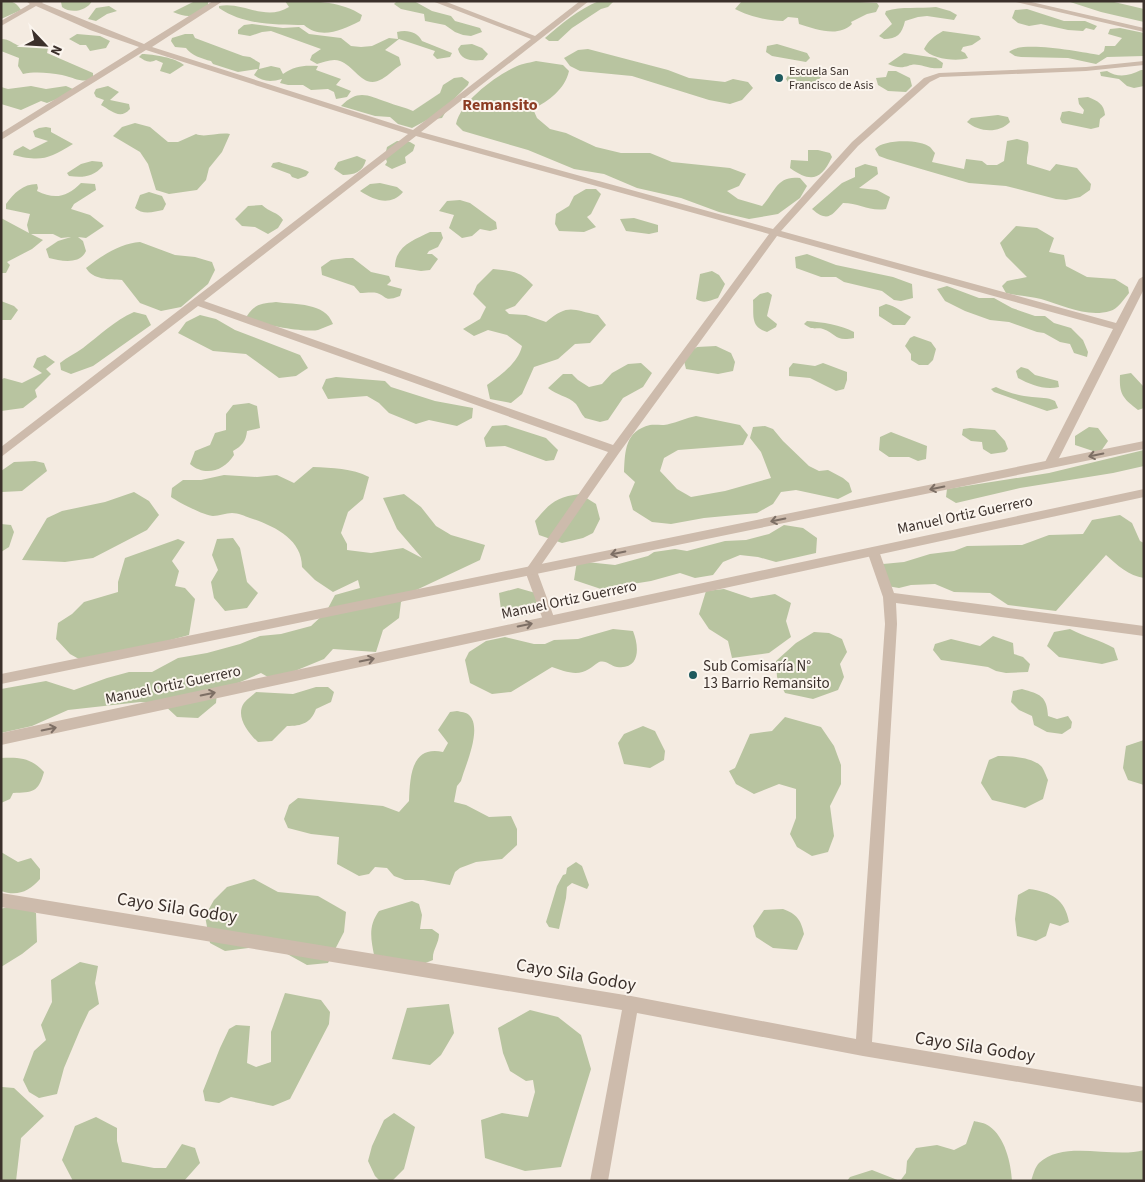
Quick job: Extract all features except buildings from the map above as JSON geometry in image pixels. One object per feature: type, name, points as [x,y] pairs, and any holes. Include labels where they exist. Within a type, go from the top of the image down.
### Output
[{"type":"street","points":[[1,137],[219,1]]},
{"type":"street","points":[[436,1],[537,39]]},
{"type":"street","points":[[1,453],[585,1]]},
{"type":"street","points":[[1016,1],[1144,30]]},
{"type":"street","points":[[1,24],[36,2],[93,28],[145,47],[416,133],[1118,327]]},
{"type":"street","points":[[531,570],[774,233],[855,144],[927,80],[939,75],[960,72],[1086,69],[1144,63]]},
{"type":"street","points":[[1050,464],[1144,279]]},
{"type":"street","points":[[196,302],[616,450]]},
{"type":"street","points":[[1,679],[1144,445]]},
{"type":"street","name":"Manuel Ortiz Guerrero","points":[[1,739],[1144,493]]},
{"type":"street","points":[[863,1048],[890,624],[889,597],[873,551]]},
{"type":"street","points":[[531,570],[549,620]]},
{"type":"street","points":[[889,597],[1144,631]]},
{"type":"street","name":"Cayo Sila Godoy","points":[[1,900],[631,1004],[863,1048],[1144,1095]]},
{"type":"street","points":[[599,1181],[631,1004]]},
{"type":"green space","points":[[1,1],[13,2],[21,10],[1,19]]},
{"type":"green space","points":[[92,1],[83,9],[74,11],[62,7],[61,2]]},
{"type":"green space","points":[[195,1],[208,1],[208,5],[192,16],[184,16],[173,12]]},
{"type":"green space","points":[[285,1],[315,1],[334,4],[344,6],[362,15],[360,21],[339,30],[324,33],[311,30],[304,25],[249,21],[229,14],[219,8],[219,6],[228,5],[271,12],[289,7]]},
{"type":"green space","points":[[397,1],[414,1],[432,11],[451,16],[455,21],[480,28],[482,32],[471,36],[463,35],[445,25],[425,21],[424,14],[401,9],[394,4]]},
{"type":"green space","points":[[599,1],[614,1],[608,7],[601,9],[572,28],[558,41],[549,41],[545,38],[577,13]]},
{"type":"green space","points":[[742,1],[843,1],[877,3],[879,6],[876,12],[851,22],[852,24],[840,31],[827,31],[799,24],[798,18],[788,17],[783,21],[777,21],[740,12],[735,9]]},
{"type":"green space","points":[[1067,1],[1110,1],[1144,9],[1144,22],[1101,12]]},
{"type":"green space","points":[[109,6],[117,11],[107,14],[96,21],[88,19],[96,8]]},
{"type":"green space","points":[[936,7],[957,15],[954,20],[927,16],[918,17],[905,21],[896,37],[884,39],[879,36],[892,24],[885,14],[886,11]]},
{"type":"green space","points":[[1027,9],[1064,21],[1085,21],[1097,26],[1094,30],[1086,28],[1083,31],[1068,30],[1041,24],[1029,26],[1018,23],[1012,18],[1015,10]]},
{"type":"green space","points":[[252,24],[283,28],[299,27],[309,34],[341,38],[351,46],[361,47],[372,46],[389,38],[398,39],[397,32],[408,31],[418,35],[422,41],[452,53],[450,57],[437,59],[433,55],[435,51],[399,39],[385,50],[399,57],[401,65],[382,79],[370,82],[340,61],[331,60],[317,64],[310,60],[312,55],[321,49],[271,31],[250,36],[238,34],[238,30],[244,25]]},
{"type":"green space","points":[[1120,28],[1144,33],[1144,56],[1107,57],[1096,64],[1068,58],[1021,57],[1009,52],[1025,47],[1038,47],[1099,55],[1104,51],[1105,46],[1115,46],[1122,38],[1108,34],[1110,29]]},
{"type":"green space","points":[[943,31],[979,36],[981,39],[972,45],[963,47],[961,51],[968,58],[957,60],[944,59],[932,55],[924,49],[932,39]]},
{"type":"green space","points":[[77,34],[100,36],[110,41],[106,48],[90,51],[86,45],[80,45],[69,39]]},
{"type":"green space","points":[[193,34],[195,38],[250,57],[260,63],[259,69],[271,66],[280,68],[283,74],[299,67],[318,66],[316,70],[341,79],[336,85],[351,91],[347,97],[336,99],[334,92],[328,89],[311,90],[303,85],[280,83],[282,79],[271,81],[261,79],[254,75],[258,69],[238,72],[213,64],[211,61],[194,55],[186,48],[175,47],[171,41],[172,38]]},
{"type":"green space","points":[[1,39],[20,46],[44,46],[48,48],[47,53],[93,73],[93,80],[80,80],[47,73],[23,74],[18,66],[19,58],[1,51]]},
{"type":"green space","points":[[472,44],[482,48],[488,54],[483,60],[468,59],[462,56],[458,49],[461,45]]},
{"type":"green space","points":[[777,44],[807,53],[810,58],[806,62],[772,56],[766,52],[767,46]]},
{"type":"green space","points":[[588,49],[668,70],[689,78],[725,82],[733,79],[748,82],[753,88],[742,100],[730,104],[709,100],[632,76],[580,71],[570,66],[564,58],[578,50]]},
{"type":"green space","points":[[904,53],[936,58],[943,63],[942,68],[915,64],[899,67],[888,64]]},
{"type":"green space","points":[[142,54],[176,60],[184,65],[170,74],[160,71],[163,63],[156,60],[149,62],[139,57]]},
{"type":"green space","points":[[536,61],[563,65],[569,71],[564,83],[556,94],[533,109],[537,118],[550,129],[566,133],[596,147],[621,153],[650,153],[672,162],[730,168],[746,174],[739,186],[727,191],[738,199],[762,206],[777,186],[786,179],[800,178],[807,186],[800,198],[778,214],[749,219],[719,212],[681,198],[637,188],[604,174],[574,169],[528,150],[463,131],[456,124],[464,107],[487,84],[505,72]]},
{"type":"green space","points":[[805,69],[817,72],[821,77],[808,88],[790,85],[786,79],[790,74],[797,70]]},
{"type":"green space","points":[[1144,70],[1144,86],[1134,88],[1127,86],[1119,79],[1101,76],[1100,72],[1107,71],[1115,75],[1124,75]]},
{"type":"green space","points":[[888,71],[896,71],[910,78],[912,86],[906,92],[888,91],[878,85],[876,78],[886,77]]},
{"type":"green space","points":[[462,77],[469,82],[468,85],[452,101],[442,118],[427,120],[412,128],[398,124],[390,117],[375,116],[341,106],[353,97],[363,95],[413,111],[440,93],[443,85],[454,78]]},
{"type":"green space","points":[[31,86],[46,89],[66,86],[73,89],[62,97],[47,103],[41,101],[21,110],[1,104],[1,87],[8,89]]},
{"type":"green space","points":[[108,86],[119,92],[110,100],[129,104],[130,109],[123,114],[119,114],[101,105],[104,100],[96,97],[94,93],[96,89]]},
{"type":"green space","points":[[1088,97],[1098,102],[1103,108],[1105,115],[1100,119],[1099,127],[1091,129],[1062,123],[1060,119],[1062,112],[1069,111],[1083,114],[1084,110],[1079,104],[1078,98]]},
{"type":"green space","points":[[998,115],[1008,117],[1010,122],[994,130],[983,130],[967,122],[971,118]]},
{"type":"green space","points":[[135,123],[150,127],[168,142],[178,142],[196,134],[230,134],[222,152],[209,168],[206,180],[197,190],[169,194],[156,190],[148,164],[140,152],[113,136],[122,127]]},
{"type":"green space","points":[[46,127],[51,128],[51,132],[73,144],[44,158],[38,159],[13,155],[14,151],[23,146],[30,150],[48,141],[35,137],[33,131]]},
{"type":"green space","points":[[1017,139],[1028,142],[1027,164],[1050,171],[1056,164],[1077,168],[1091,184],[1090,190],[1080,197],[1066,200],[1006,186],[969,183],[887,159],[879,156],[875,149],[886,143],[902,141],[925,144],[935,153],[932,162],[964,169],[966,159],[982,161],[987,165],[997,165],[1004,161],[1007,141]]},
{"type":"green space","points":[[397,141],[410,142],[415,145],[413,151],[405,157],[406,163],[392,169],[385,165],[387,162],[385,156],[387,147]]},
{"type":"green space","points":[[808,150],[830,153],[832,157],[824,171],[815,177],[804,176],[790,168],[791,160],[808,161]]},
{"type":"green space","points":[[357,156],[366,160],[358,172],[343,175],[334,169],[338,162]]},
{"type":"green space","points":[[92,161],[102,162],[103,166],[88,176],[69,176],[67,173],[81,164]]},
{"type":"green space","points":[[279,162],[309,172],[306,176],[298,179],[292,177],[290,174],[271,167],[273,163]]},
{"type":"green space","points":[[865,164],[877,167],[878,174],[859,188],[877,190],[890,197],[886,209],[880,210],[843,203],[833,214],[822,216],[812,209],[842,183],[855,177],[855,168]]},
{"type":"green space","points":[[81,183],[95,184],[96,190],[74,204],[71,209],[90,215],[104,226],[86,238],[78,237],[83,241],[86,251],[83,255],[70,261],[49,258],[46,249],[58,241],[71,237],[61,238],[53,234],[31,234],[43,240],[32,249],[7,262],[10,265],[6,273],[1,273],[1,218],[29,233],[27,225],[30,214],[6,209],[6,204],[12,196],[23,187],[37,184],[37,191],[50,196],[60,196],[71,191]]},
{"type":"green space","points":[[380,183],[397,187],[403,192],[393,199],[383,200],[371,197],[360,191],[370,184]]},
{"type":"green space","points":[[586,189],[596,189],[601,194],[591,214],[587,217],[596,227],[584,232],[559,231],[555,224],[556,214],[569,206],[574,196]]},
{"type":"green space","points":[[149,192],[162,196],[166,204],[163,210],[145,212],[135,208],[140,195]]},
{"type":"green space","points":[[460,200],[470,203],[496,222],[497,229],[490,231],[480,229],[472,236],[462,238],[449,228],[454,215],[439,211],[447,201]]},
{"type":"green space","points":[[262,205],[279,215],[283,220],[278,228],[268,234],[255,227],[242,226],[235,219],[248,206]]},
{"type":"green space","points":[[634,218],[658,225],[658,232],[649,234],[626,231],[620,219]]},
{"type":"green space","points":[[1016,226],[1037,228],[1054,238],[1049,252],[1064,255],[1066,266],[1087,277],[1115,279],[1128,287],[1129,293],[1121,304],[1113,310],[1092,313],[1075,310],[1037,298],[1006,293],[1002,286],[1007,281],[1027,277],[1006,256],[1000,243]]},
{"type":"green space","points":[[430,232],[441,232],[443,238],[438,247],[427,254],[432,254],[438,259],[430,270],[421,271],[395,267],[398,254],[406,245]]},
{"type":"green space","points":[[140,242],[175,255],[195,257],[212,262],[215,270],[208,284],[181,307],[161,311],[140,303],[122,280],[97,277],[86,268],[111,251]]},
{"type":"green space","points":[[807,254],[836,265],[893,277],[912,284],[913,298],[901,301],[894,300],[882,291],[844,282],[836,277],[821,277],[796,268],[795,257]]},
{"type":"green space","points":[[353,258],[371,272],[389,276],[391,281],[387,285],[402,289],[400,296],[389,299],[377,293],[360,293],[354,286],[322,275],[321,267],[331,260]]},
{"type":"green space","points":[[493,269],[515,273],[524,277],[533,285],[515,306],[505,310],[509,314],[526,315],[546,322],[560,312],[576,310],[598,315],[606,325],[590,343],[575,344],[558,359],[534,367],[522,394],[511,403],[490,399],[487,385],[513,363],[522,346],[507,335],[488,330],[474,336],[463,329],[480,319],[486,307],[473,294],[477,285]]},
{"type":"green space","points":[[712,271],[719,275],[725,284],[718,298],[707,302],[699,301],[696,299],[700,274]]},
{"type":"green space","points":[[947,286],[979,298],[994,298],[1012,308],[1035,316],[1045,316],[1054,323],[1071,328],[1083,340],[1088,352],[1087,357],[1074,353],[1070,344],[1060,342],[1044,333],[1009,322],[990,320],[945,301],[937,289]]},
{"type":"green space","points":[[768,292],[772,295],[767,316],[777,324],[776,327],[767,332],[755,324],[753,300],[760,294]]},
{"type":"green space","points":[[1,301],[14,306],[18,310],[11,320],[1,320]]},
{"type":"green space","points":[[276,302],[301,304],[317,308],[329,317],[333,324],[312,331],[245,319],[251,310],[257,306]]},
{"type":"green space","points":[[886,304],[911,317],[905,325],[893,325],[879,316],[879,307]]},
{"type":"green space","points":[[134,312],[146,315],[151,325],[93,366],[71,374],[61,370],[60,363],[65,359]]},
{"type":"green space","points":[[200,315],[216,319],[235,330],[300,355],[308,368],[296,376],[279,378],[246,354],[213,351],[178,333],[186,322]]},
{"type":"green space","points":[[807,321],[843,327],[854,332],[854,338],[840,338],[823,329],[804,324]]},
{"type":"green space","points":[[914,336],[931,342],[936,349],[933,360],[928,365],[919,365],[911,360],[911,354],[905,346],[910,338]]},
{"type":"green space","points":[[716,346],[731,353],[735,362],[733,371],[718,374],[686,369],[683,357],[697,347]]},
{"type":"green space","points":[[45,355],[55,362],[46,369],[51,374],[35,390],[37,397],[23,408],[1,411],[1,380],[4,378],[22,383],[42,373],[33,367],[37,358]]},
{"type":"green space","points":[[641,363],[652,373],[643,387],[623,398],[608,420],[600,422],[585,418],[573,401],[548,388],[563,374],[572,374],[589,387],[602,384],[612,373],[628,364]]},
{"type":"green space","points":[[793,363],[815,366],[823,363],[847,372],[844,389],[836,391],[810,378],[789,376],[789,368]]},
{"type":"green space","points":[[1021,367],[1028,369],[1035,375],[1058,381],[1059,387],[1048,388],[1038,386],[1018,378],[1016,371]]},
{"type":"green space","points":[[1131,373],[1144,387],[1144,408],[1138,410],[1125,399],[1120,387],[1120,375]]},
{"type":"green space","points":[[336,377],[385,381],[391,387],[435,401],[473,408],[472,418],[457,426],[429,420],[416,424],[389,413],[379,403],[367,396],[328,399],[322,388],[326,379]]},
{"type":"green space","points":[[996,387],[1018,395],[1047,398],[1055,401],[1058,408],[1047,411],[994,392],[991,389]]},
{"type":"green space","points":[[249,403],[257,406],[260,428],[247,431],[245,440],[233,451],[234,455],[230,461],[220,468],[208,471],[196,468],[190,464],[195,451],[210,445],[215,433],[226,430],[226,414],[233,405]]},
{"type":"green space","points":[[696,416],[740,425],[748,435],[743,445],[678,450],[664,458],[660,471],[677,489],[691,497],[725,491],[771,478],[761,452],[750,438],[753,427],[765,426],[773,429],[809,466],[819,471],[828,470],[843,478],[849,483],[852,492],[838,499],[796,490],[781,492],[773,504],[757,513],[704,518],[671,524],[652,522],[633,510],[629,496],[635,482],[624,472],[628,443],[631,437],[642,428],[650,425],[667,425]]},
{"type":"green space","points":[[506,425],[546,438],[558,450],[554,460],[546,461],[505,446],[486,447],[484,438],[492,426]]},
{"type":"green space","points":[[1089,427],[1098,428],[1108,441],[1101,451],[1093,451],[1075,445],[1075,436]]},
{"type":"green space","points":[[963,429],[995,430],[1005,441],[1008,449],[1005,452],[991,454],[983,449],[982,442],[971,441],[962,435]]},
{"type":"green space","points":[[891,432],[927,446],[926,459],[918,461],[909,457],[889,457],[879,450],[880,437]]},
{"type":"green space","points":[[1144,450],[1144,466],[1020,488],[956,503],[946,497],[947,489],[1049,473]]},
{"type":"green space","points":[[35,461],[44,463],[47,471],[22,491],[2,492],[1,471],[14,462]]},
{"type":"green space","points":[[313,467],[349,470],[369,477],[363,499],[348,512],[341,533],[347,544],[347,550],[371,553],[403,548],[422,558],[397,529],[383,498],[404,494],[421,507],[436,526],[451,535],[485,545],[480,560],[412,592],[401,602],[399,618],[383,630],[376,652],[333,649],[324,659],[273,680],[261,673],[217,692],[216,703],[198,718],[177,717],[163,704],[140,702],[68,710],[32,726],[1,733],[1,689],[46,681],[74,690],[129,672],[152,672],[178,658],[207,653],[240,644],[260,636],[281,634],[311,626],[326,612],[335,595],[360,588],[358,580],[333,592],[315,580],[302,567],[301,557],[292,541],[268,525],[237,514],[209,515],[171,497],[172,488],[183,480],[201,480],[224,475],[257,477],[277,475],[294,483]]},
{"type":"green space","points":[[134,492],[149,501],[159,515],[147,530],[93,558],[65,562],[22,560],[47,518],[62,511],[105,502]]},
{"type":"green space","points":[[580,494],[596,504],[600,519],[593,533],[583,538],[562,543],[539,535],[535,521],[545,510],[559,499]]},
{"type":"green space","points":[[1120,515],[1132,523],[1140,541],[1144,543],[1144,578],[1128,572],[1106,555],[1056,611],[1008,605],[990,593],[954,592],[935,584],[911,585],[899,588],[887,586],[883,564],[904,562],[930,554],[954,551],[967,546],[1022,545],[1049,535],[1083,534],[1092,520]]},
{"type":"green space","points":[[1,524],[11,525],[14,532],[9,547],[1,552]]},
{"type":"green space","points":[[784,525],[803,528],[817,538],[816,553],[776,562],[740,555],[723,562],[713,575],[695,578],[680,573],[651,581],[601,589],[574,580],[577,561],[615,565],[648,556],[654,552],[675,549],[687,551],[725,541],[746,540],[769,534]]},
{"type":"green space","points":[[233,538],[240,548],[247,582],[258,593],[247,608],[225,611],[214,598],[211,582],[218,570],[212,555],[217,539]]},
{"type":"green space","points":[[178,539],[185,542],[172,561],[179,571],[175,586],[185,588],[195,599],[189,635],[86,663],[70,654],[56,639],[58,623],[72,614],[84,602],[118,592],[118,582],[125,558]]},
{"type":"green space","points":[[518,588],[539,594],[532,614],[516,618],[501,610],[499,593]]},
{"type":"green space","points":[[724,589],[751,598],[775,594],[791,603],[786,621],[791,637],[769,653],[732,658],[728,641],[709,629],[699,614],[706,591]]},
{"type":"green space","points":[[613,629],[633,631],[637,650],[634,661],[630,665],[617,667],[599,662],[580,673],[552,667],[511,692],[492,694],[470,683],[465,660],[469,652],[486,641],[505,637],[534,644],[545,644],[554,640],[578,639]]},
{"type":"green space","points":[[1070,629],[1114,648],[1118,660],[1102,664],[1059,657],[1047,646],[1054,632]]},
{"type":"green space","points":[[814,632],[829,633],[842,639],[847,652],[840,664],[844,677],[838,690],[813,699],[785,693],[777,677],[776,661],[796,643]]},
{"type":"green space","points":[[993,636],[1013,643],[1014,654],[1023,657],[1030,664],[1028,672],[1006,673],[988,667],[941,660],[933,650],[935,644],[951,639],[980,646]]},
{"type":"green space","points":[[316,687],[328,687],[334,692],[331,702],[316,709],[309,721],[287,726],[272,741],[258,742],[250,734],[244,724],[241,713],[245,702],[256,692],[293,694]]},
{"type":"green space","points":[[1022,689],[1038,694],[1044,700],[1048,716],[1057,719],[1068,716],[1072,722],[1071,728],[1062,734],[1047,732],[1034,725],[1032,716],[1019,710],[1011,702],[1013,691]]},
{"type":"green space","points":[[457,711],[469,715],[473,721],[474,738],[461,781],[457,786],[454,802],[466,805],[489,817],[511,816],[517,829],[517,845],[502,859],[476,862],[460,868],[455,872],[450,885],[423,880],[405,880],[394,876],[387,868],[375,867],[369,874],[359,876],[337,864],[339,837],[311,834],[288,828],[284,819],[289,805],[298,798],[383,806],[399,812],[409,801],[410,782],[414,765],[418,758],[424,753],[432,751],[443,752],[448,743],[438,730],[450,712]]},
{"type":"green space","points":[[785,717],[821,727],[834,746],[841,765],[841,784],[830,806],[834,836],[828,852],[812,856],[797,847],[790,834],[796,818],[796,789],[779,784],[754,794],[736,784],[729,771],[735,768],[750,734],[772,731]]},
{"type":"green space","points":[[643,726],[655,731],[665,751],[664,760],[650,768],[624,764],[618,743],[624,734]]},
{"type":"green space","points":[[1144,740],[1144,785],[1128,780],[1123,768],[1126,746]]},
{"type":"green space","points":[[998,756],[1027,759],[1041,766],[1048,780],[1043,799],[1025,808],[992,800],[981,783],[989,760]]},
{"type":"green space","points":[[1,758],[25,759],[39,767],[44,772],[37,788],[30,791],[13,793],[10,799],[1,803]]},
{"type":"green space","points":[[1,852],[18,862],[31,858],[40,869],[40,879],[23,892],[7,893],[1,891]]},
{"type":"green space","points":[[576,862],[582,866],[589,885],[587,889],[572,883],[567,887],[559,929],[549,927],[546,922],[557,886],[563,875],[566,874],[567,868]]},
{"type":"green space","points":[[254,879],[278,892],[318,896],[346,912],[344,932],[328,963],[307,965],[271,945],[225,951],[210,943],[205,916],[214,900],[227,887]]},
{"type":"green space","points":[[1029,889],[1044,892],[1056,898],[1064,908],[1069,922],[1060,926],[1050,923],[1046,936],[1036,941],[1017,936],[1015,919],[1018,895]]},
{"type":"green space","points":[[412,901],[419,904],[422,915],[420,929],[432,929],[439,934],[433,960],[413,968],[374,955],[371,933],[373,922],[379,911]]},
{"type":"green space","points":[[18,903],[36,913],[37,942],[1,967],[1,909]]},
{"type":"green space","points":[[783,909],[795,915],[801,925],[804,934],[797,950],[773,948],[756,937],[753,926],[764,910]]},
{"type":"green space","points":[[80,962],[98,966],[95,983],[99,1004],[89,1011],[80,1030],[64,1068],[57,1094],[39,1098],[29,1092],[23,1080],[34,1051],[46,1040],[41,1025],[52,1002],[51,980]]},
{"type":"green space","points":[[285,993],[321,1000],[330,1012],[329,1024],[290,1099],[273,1106],[231,1097],[219,1103],[205,1101],[203,1091],[229,1029],[236,1025],[250,1026],[247,1063],[256,1067],[271,1062],[271,1032]]},
{"type":"green space","points":[[449,1004],[454,1033],[441,1055],[430,1065],[392,1059],[407,1008]]},
{"type":"green space","points":[[530,1010],[558,1017],[581,1035],[591,1069],[561,1167],[525,1171],[485,1158],[481,1120],[502,1113],[528,1117],[535,1092],[533,1080],[526,1081],[510,1071],[503,1053],[498,1028]]},
{"type":"green space","points":[[2,1087],[14,1088],[44,1116],[21,1138],[16,1181],[1,1181]]},
{"type":"green space","points":[[394,1113],[415,1127],[404,1169],[393,1180],[380,1181],[375,1176],[368,1161],[372,1146],[384,1120]]},
{"type":"green space","points":[[96,1117],[117,1128],[117,1141],[122,1162],[154,1168],[166,1168],[182,1144],[195,1148],[200,1163],[184,1181],[73,1181],[62,1160],[75,1126]]},
{"type":"green space","points":[[974,1121],[987,1125],[995,1131],[1003,1143],[1009,1159],[1012,1181],[900,1181],[906,1173],[907,1161],[916,1148],[937,1145],[954,1150],[966,1144]]},
{"type":"green space","points":[[1144,1150],[1144,1181],[1031,1181],[1039,1163],[1049,1156],[1062,1152],[1132,1152]]},
{"type":"green space","points":[[872,1170],[900,1181],[847,1181],[850,1177]]},
{"type":"place","name":"Escuela San Francisco de Asis","points":[[779,78]]},
{"type":"place","name":"Sub Comisaría N° 13 Barrio Remansito","points":[[693,675]]},
{"type":"district","name":"Remansito","points":[[500,105]]}]
